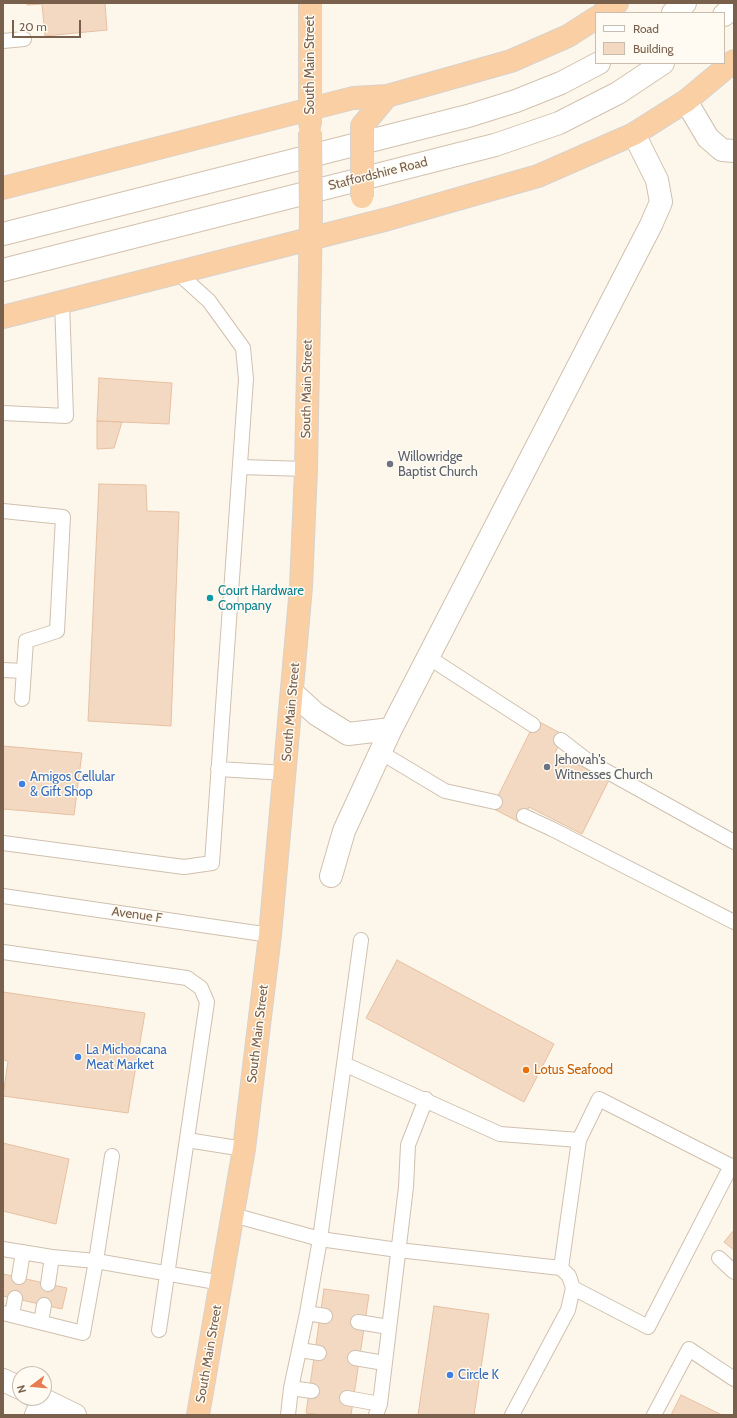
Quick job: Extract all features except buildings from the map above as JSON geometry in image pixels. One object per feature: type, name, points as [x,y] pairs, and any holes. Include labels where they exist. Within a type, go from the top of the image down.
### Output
[{"type":"highway","name":"South Main Street","points":[[198,1415],[244,1149],[270,935],[293,693],[301,587],[306,469],[311,216],[309,109],[310,3]]},
{"type":"highway","points":[[604,12],[617,3]]},
{"type":"highway","points":[[3,188],[353,98],[387,96],[511,61],[568,36],[595,19]]},
{"type":"highway","points":[[3,317],[388,219],[538,176],[634,134],[686,101],[734,60]]},
{"type":"highway","points":[[387,96],[362,126],[362,197],[388,219]]},
{"type":"main road","points":[[674,12],[685,3]]},
{"type":"main road","points":[[725,14],[734,5]]},
{"type":"main road","points":[[3,234],[468,116],[516,101],[561,83],[597,64]]},
{"type":"main road","name":"Staffordshire Road","points":[[3,270],[495,145],[559,123],[618,93],[662,64]]},
{"type":"main road","points":[[686,101],[708,138],[722,150],[734,152]]},
{"type":"main road","points":[[331,876],[344,831],[391,729],[651,225],[661,202],[657,180],[634,134]]},
{"type":"main road","points":[[293,693],[316,714],[348,734],[391,729]]},
{"type":"main road","points":[[46,1406],[75,1415]]},
{"type":"lane","points":[[3,41],[24,39]]},
{"type":"lane","points":[[3,843],[184,867],[212,863],[246,379],[243,348],[209,301],[177,272]]},
{"type":"lane","points":[[3,413],[66,416],[62,302]]},
{"type":"lane","points":[[240,467],[306,469]]},
{"type":"lane","points":[[3,511],[64,517],[57,631],[26,642],[22,699]]},
{"type":"lane","points":[[428,657],[533,725]]},
{"type":"lane","points":[[3,670],[24,671]]},
{"type":"lane","points":[[561,740],[588,760],[734,842]]},
{"type":"lane","points":[[380,752],[445,791],[495,802]]},
{"type":"lane","points":[[218,769],[286,773]]},
{"type":"lane","points":[[524,816],[559,832],[734,922]]},
{"type":"lane","name":"Avenue F","points":[[3,896],[270,935]]},
{"type":"lane","points":[[288,1415],[291,1388],[300,1350],[320,1239],[361,940]]},
{"type":"lane","points":[[3,952],[187,978],[200,988],[207,1002],[159,1330]]},
{"type":"lane","points":[[344,1064],[426,1099],[500,1134],[579,1140]]},
{"type":"lane","points":[[347,1398],[378,1410],[406,1187],[408,1145],[426,1099]]},
{"type":"lane","points":[[561,1268],[579,1140],[599,1099],[731,1166],[648,1327],[573,1288]]},
{"type":"lane","points":[[187,1140],[244,1149]]},
{"type":"lane","points":[[15,1298],[7,1314],[83,1333],[112,1156]]},
{"type":"lane","points":[[233,1215],[320,1239],[398,1250],[561,1268],[569,1276],[573,1288],[568,1310],[512,1415]]},
{"type":"lane","points":[[3,1249],[52,1257],[96,1261],[222,1283]]},
{"type":"lane","points":[[19,1277],[23,1252]]},
{"type":"lane","points":[[48,1284],[52,1257]]},
{"type":"lane","points":[[719,1258],[734,1272]]},
{"type":"lane","points":[[41,1322],[44,1305]]},
{"type":"lane","points":[[307,1313],[325,1316]]},
{"type":"lane","points":[[358,1322],[389,1327]]},
{"type":"lane","points":[[654,1415],[689,1349],[734,1379]]},
{"type":"lane","points":[[300,1350],[319,1353]]},
{"type":"lane","points":[[355,1358],[384,1363]]},
{"type":"lane","points":[[291,1388],[312,1391]]},
{"type":"place","name":"Willowridge Baptist Church","points":[[390,464]]},
{"type":"place","name":"Court Hardware Company","points":[[210,598]]},
{"type":"place","name":"Jehovah's Witnesses Church","points":[[547,767]]},
{"type":"place","name":"Amigos Cellular & Gift Shop","points":[[22,784]]},
{"type":"place","name":"La Michoacana Meat Market","points":[[78,1057]]},
{"type":"place","name":"Lotus Seafood","points":[[526,1070]]},
{"type":"place","name":"Circle K","points":[[450,1375]]}]
